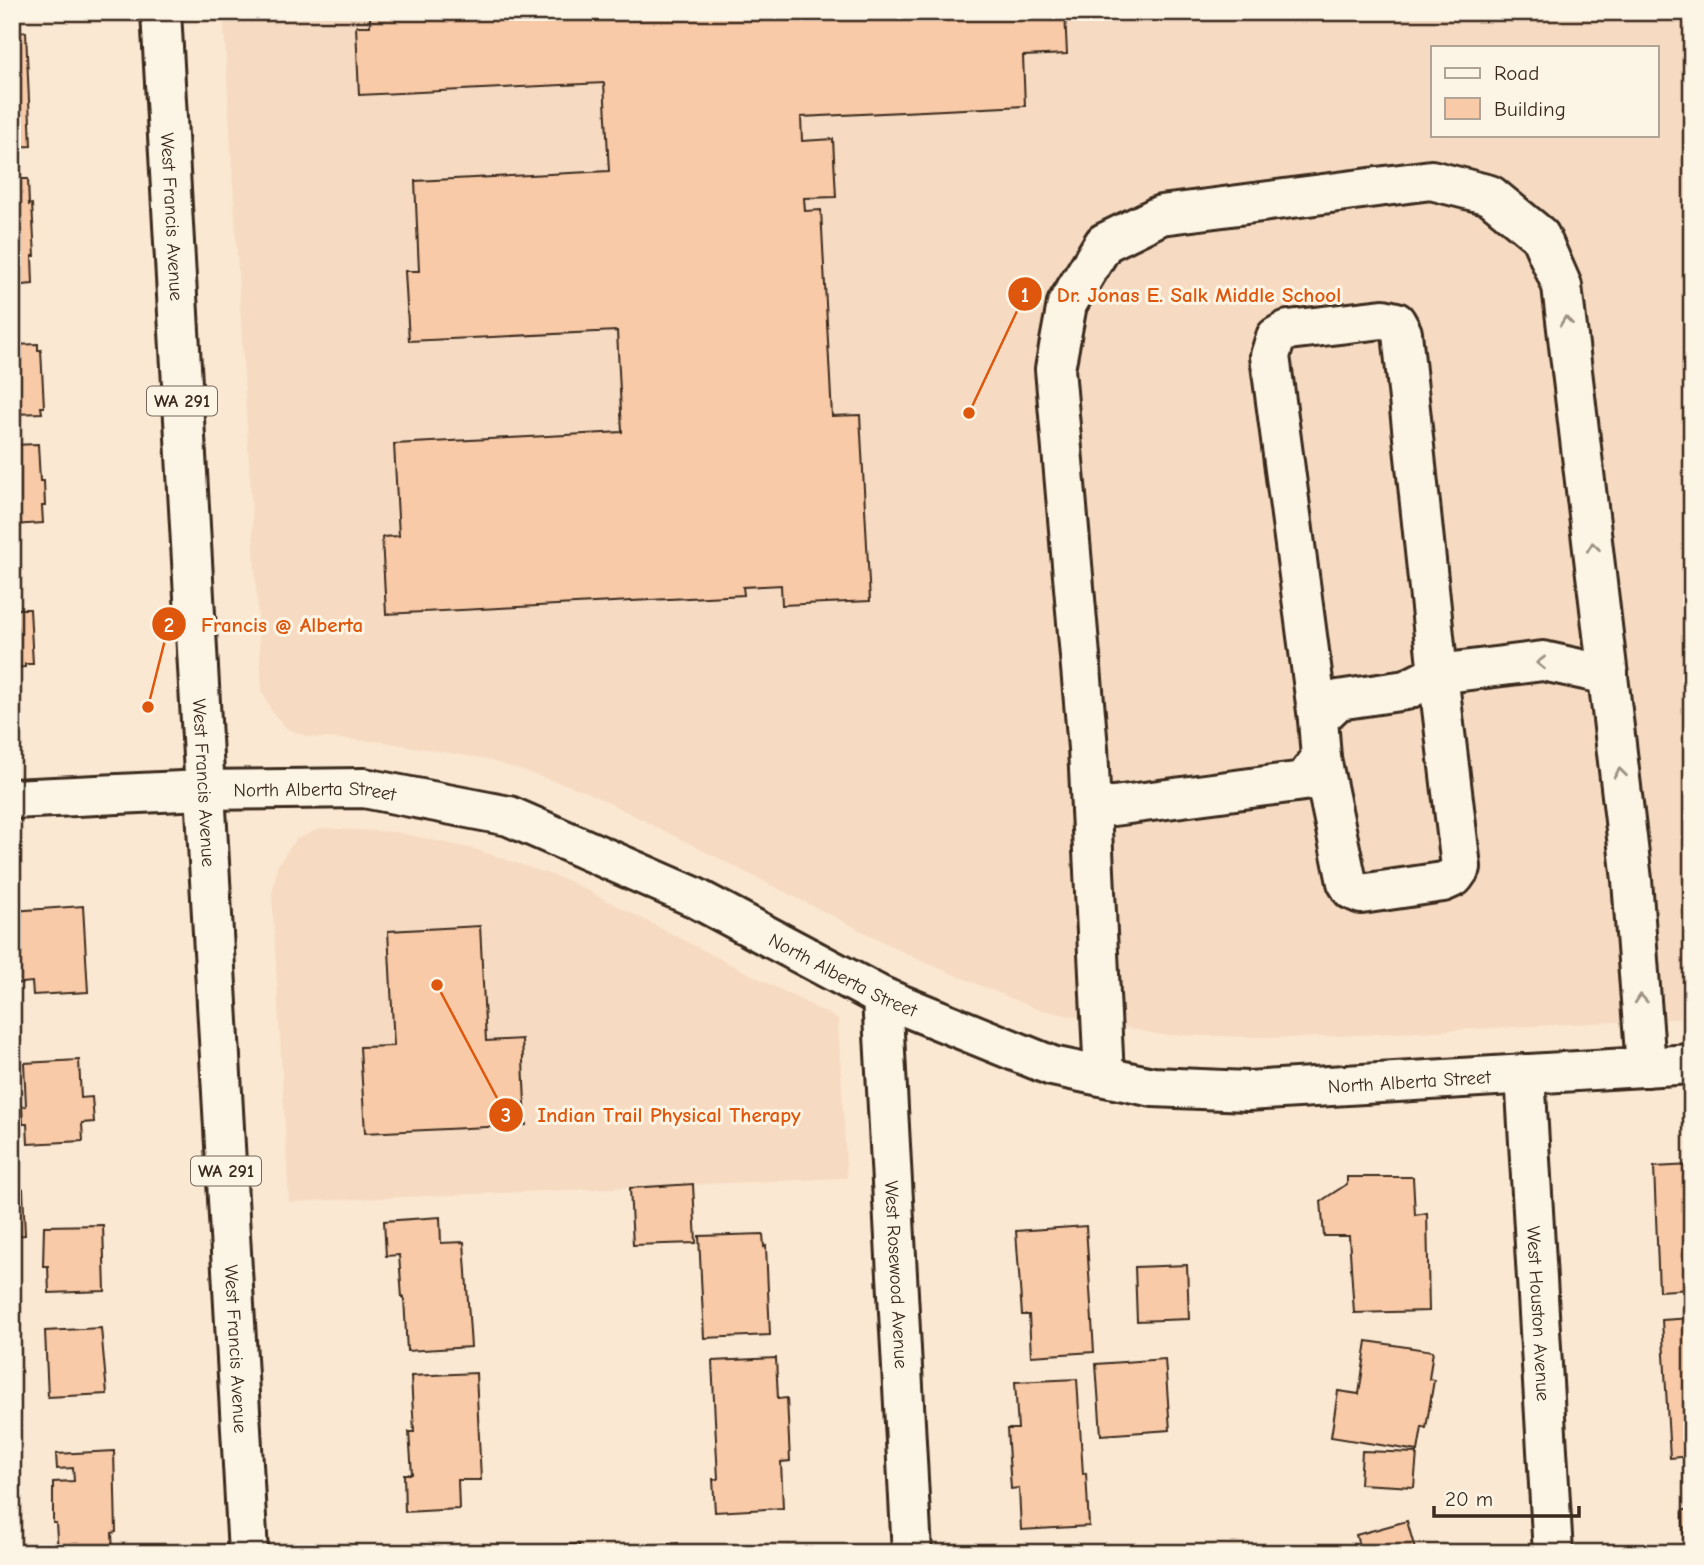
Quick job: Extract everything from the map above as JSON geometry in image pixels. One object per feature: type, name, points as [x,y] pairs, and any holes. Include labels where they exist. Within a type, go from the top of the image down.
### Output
[{"type":"street","name":"West Francis Avenue","points":[[161,12],[248,1553]]},
{"type":"street","points":[[1104,1076],[1088,748],[1055,369],[1067,304],[1104,243],[1161,215],[1431,180],[1490,195],[1540,236],[1562,286],[1632,880],[1646,1067]]},
{"type":"street","points":[[1383,319],[1396,322],[1402,333],[1438,674],[1461,867],[1454,877],[1443,882],[1361,894],[1352,890],[1347,882],[1321,758],[1270,356],[1276,337],[1288,330],[1383,319]]},
{"type":"street","points":[[1318,719],[1338,700],[1406,690],[1438,674],[1543,661],[1608,675]]},
{"type":"street","points":[[1091,809],[1304,781],[1321,758]]},
{"type":"street","name":"North Alberta Street","points":[[12,799],[203,790],[364,788],[509,816],[692,896],[882,997],[1052,1066],[1153,1087],[1248,1091],[1692,1064]]},
{"type":"street","name":"West Rosewood Avenue","points":[[882,997],[912,1553]]},
{"type":"street","name":"West Houston Avenue","points":[[1525,1074],[1553,1553]]},
{"type":"shaded area","points":[[223,12],[1692,12],[1692,1018],[1299,1038],[1161,1035],[1037,1009],[919,960],[585,791],[485,759],[383,742],[308,737],[287,729],[272,712],[262,691]]},
{"type":"shaded area","points":[[322,828],[395,832],[475,849],[569,881],[838,1019],[847,1178],[289,1202],[272,895],[277,866],[296,839]]},
{"type":"building","points":[[370,12],[1065,12],[1067,54],[1023,56],[1025,106],[801,117],[802,141],[833,139],[836,197],[804,198],[805,211],[821,210],[832,416],[860,415],[870,601],[782,605],[781,585],[743,587],[744,595],[386,614],[382,537],[399,536],[394,444],[622,432],[617,331],[409,341],[405,271],[419,271],[415,181],[609,171],[604,83],[359,95],[356,26],[370,26]]},
{"type":"building","points":[[26,32],[31,146],[12,147],[12,33]]},
{"type":"building","points":[[12,179],[28,179],[35,256],[32,256],[33,284],[12,286]]},
{"type":"building","points":[[38,344],[38,350],[41,350],[42,413],[12,414],[12,345]]},
{"type":"building","points":[[38,444],[40,481],[44,481],[43,523],[12,525],[12,445]]},
{"type":"building","points":[[12,609],[30,609],[33,664],[25,664],[25,667],[12,668]]},
{"type":"building","points":[[83,906],[88,992],[33,995],[32,982],[12,984],[12,911]]},
{"type":"building","points":[[480,926],[486,1041],[522,1039],[526,1125],[365,1133],[360,1047],[394,1046],[388,931]]},
{"type":"building","points":[[79,1060],[81,1098],[92,1097],[94,1122],[82,1123],[83,1141],[28,1144],[27,1124],[23,1124],[22,1107],[26,1106],[24,1063]]},
{"type":"building","points":[[1692,1165],[1692,1289],[1659,1291],[1654,1167]]},
{"type":"building","points":[[1347,1177],[1413,1177],[1415,1215],[1427,1213],[1429,1311],[1354,1313],[1349,1236],[1324,1236],[1321,1201],[1347,1184]]},
{"type":"building","points":[[693,1184],[696,1243],[633,1245],[630,1188]]},
{"type":"building","points":[[12,1189],[23,1189],[25,1235],[12,1236]]},
{"type":"building","points":[[440,1217],[441,1243],[464,1242],[471,1347],[407,1351],[399,1255],[386,1256],[384,1221]]},
{"type":"building","points":[[103,1225],[105,1291],[49,1293],[48,1266],[43,1266],[44,1226]]},
{"type":"building","points":[[1086,1226],[1094,1352],[1031,1356],[1029,1315],[1022,1315],[1016,1231]]},
{"type":"building","points":[[763,1234],[764,1247],[766,1246],[770,1335],[704,1338],[699,1236]]},
{"type":"building","points":[[1187,1265],[1189,1319],[1137,1321],[1135,1267]]},
{"type":"building","points":[[1692,1318],[1692,1456],[1670,1458],[1662,1320]]},
{"type":"building","points":[[101,1328],[107,1394],[48,1397],[45,1331]]},
{"type":"building","points":[[1367,1341],[1433,1351],[1429,1379],[1434,1380],[1426,1428],[1422,1427],[1418,1451],[1331,1437],[1338,1391],[1359,1394]]},
{"type":"building","points":[[776,1358],[778,1399],[787,1398],[790,1461],[781,1462],[783,1508],[715,1512],[713,1479],[718,1479],[712,1361]]},
{"type":"building","points":[[1165,1359],[1170,1430],[1101,1435],[1096,1364]]},
{"type":"building","points":[[476,1373],[481,1480],[458,1480],[459,1509],[405,1512],[404,1474],[412,1474],[409,1432],[414,1432],[411,1376]]},
{"type":"building","points":[[1077,1379],[1089,1526],[1021,1530],[1019,1488],[1011,1489],[1007,1429],[1018,1429],[1015,1382]]},
{"type":"building","points":[[114,1451],[116,1532],[112,1533],[113,1553],[58,1553],[56,1523],[53,1523],[53,1482],[74,1481],[73,1468],[57,1469],[56,1454]]},
{"type":"building","points":[[1362,1451],[1417,1453],[1414,1487],[1360,1484]]},
{"type":"building","points":[[1683,1510],[1692,1510],[1692,1553],[1684,1553]]},
{"type":"building","points":[[1407,1521],[1416,1553],[1361,1553],[1356,1535]]},
{"type":"building","points":[[678,1543],[679,1553],[617,1553],[617,1548]]},
{"type":"building","points":[[579,1544],[579,1553],[519,1553],[519,1548]]},
{"type":"building","points":[[791,1547],[791,1553],[728,1553],[728,1550]]},
{"type":"place","name":"Dr. Jonas E. Salk Middle School","points":[[969,413]]},
{"type":"place","name":"Francis @ Alberta","points":[[148,707]]},
{"type":"place","name":"Indian Trail Physical Therapy","points":[[437,985]]}]
